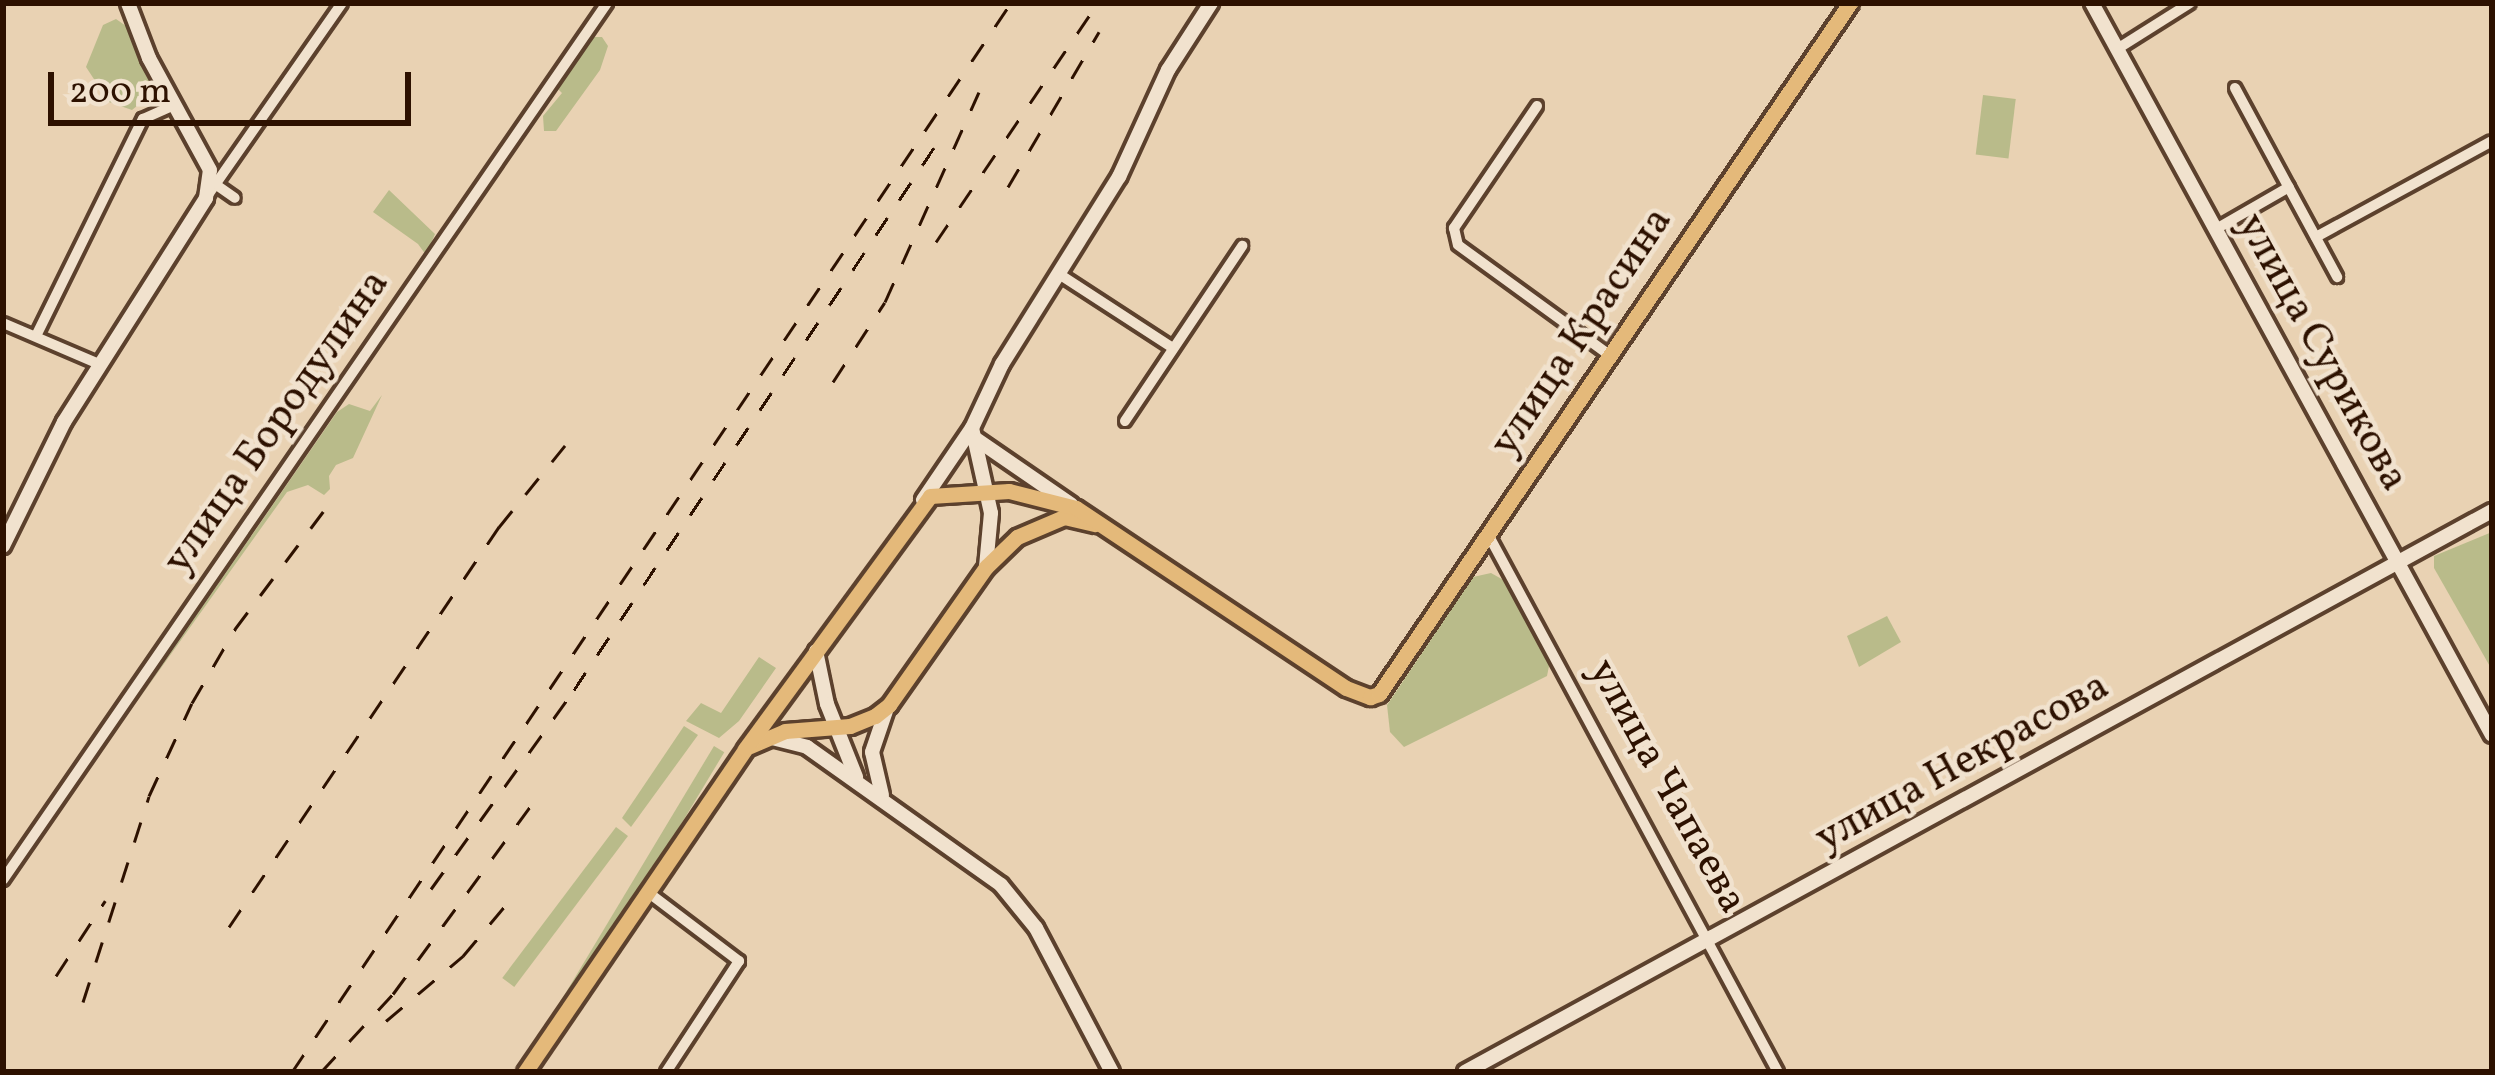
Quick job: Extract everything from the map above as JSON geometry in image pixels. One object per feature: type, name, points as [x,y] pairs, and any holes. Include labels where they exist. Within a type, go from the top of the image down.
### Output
[{"type":"main road","name":"улица Красина","points":[[1110,527],[1346,688],[1370,697],[1388,684],[1850,3]]},
{"type":"main road","points":[[513,1072],[530,1065],[922,500],[952,491],[1038,495],[1110,527]]},
{"type":"main road","points":[[751,745],[785,731],[863,722],[889,705],[986,567],[1016,537],[1064,517],[1110,527]]},
{"type":"street","points":[[128,3],[210,170],[213,202]]},
{"type":"street","points":[[3,546],[64,422],[99,364],[213,202],[215,184],[342,3]]},
{"type":"street","name":"улица Бородулина","points":[[3,880],[607,3]]},
{"type":"street","points":[[922,500],[974,434],[1002,364],[1119,177],[1168,70],[1210,3]]},
{"type":"street","name":"улица Сурикова","points":[[2092,3],[2492,735]]},
{"type":"street","points":[[2117,49],[2190,3]]},
{"type":"street","points":[[2236,88],[2337,277]]},
{"type":"street","points":[[37,334],[143,118],[175,105]]},
{"type":"street","points":[[1538,106],[1454,228],[1458,245],[1611,356]]},
{"type":"street","points":[[2316,237],[2492,141]]},
{"type":"street","points":[[213,202],[232,196],[215,184]]},
{"type":"street","points":[[2216,229],[2289,187]]},
{"type":"street","points":[[1125,421],[1241,246]]},
{"type":"street","points":[[1059,274],[1174,348]]},
{"type":"street","points":[[3,323],[99,364]]},
{"type":"street","points":[[974,434],[992,524],[986,567]]},
{"type":"street","points":[[974,434],[1076,508]]},
{"type":"street","name":"улица Некрасова","points":[[1465,1072],[1710,943],[2492,511]]},
{"type":"street","name":"улица Чапаева","points":[[1490,536],[1778,1072]]},
{"type":"street","points":[[816,652],[836,728],[858,782]]},
{"type":"street","points":[[885,800],[872,752],[889,705]]},
{"type":"street","points":[[751,745],[787,739],[807,746],[990,875],[1022,908],[1112,1072]]},
{"type":"street","points":[[649,893],[739,962],[666,1072]]},
{"type":"green space","points":[[116,19],[126,26],[154,92],[132,110],[109,102],[86,67],[103,25]]},
{"type":"green space","points":[[591,37],[602,37],[608,46],[600,70],[556,131],[544,131],[543,116],[562,93],[556,87]]},
{"type":"green space","points":[[1983,95],[2016,99],[2008,159],[1976,155]]},
{"type":"green space","points":[[389,190],[435,234],[426,255],[373,212]]},
{"type":"green space","points":[[382,395],[353,458],[336,465],[329,476],[330,489],[324,495],[308,485],[287,492],[136,703],[337,412],[349,404],[370,411]]},
{"type":"green space","points":[[2492,532],[2492,670],[2434,568],[2434,556]]},
{"type":"green space","points":[[1491,573],[1507,582],[1550,661],[1547,676],[1404,747],[1390,732],[1387,705],[1473,577]]},
{"type":"green space","points":[[1887,616],[1901,642],[1859,667],[1847,636]]},
{"type":"green space","points":[[759,657],[776,668],[739,721],[719,738],[686,721],[701,703],[721,713]]},
{"type":"green space","points":[[684,726],[698,735],[631,827],[622,818]]},
{"type":"green space","points":[[714,746],[724,752],[544,1052],[534,1046]]},
{"type":"green space","points":[[616,827],[628,836],[514,987],[502,978]]},
{"type":"railway","points":[[292,1072],[1011,3]]},
{"type":"railway","points":[[936,242],[1098,3]]},
{"type":"railway","points":[[1008,187],[1099,32]]},
{"type":"railway","points":[[833,382],[885,302],[979,92]]},
{"type":"railway","points":[[431,889],[574,690],[943,134]]},
{"type":"railway","points":[[229,927],[499,527],[571,438]]},
{"type":"railway","points":[[83,1002],[149,796],[192,703],[235,629],[332,500]]},
{"type":"railway","points":[[321,1072],[393,994],[532,804]]},
{"type":"railway","points":[[386,1021],[463,956],[510,900]]},
{"type":"railway","points":[[56,976],[105,901]]}]
